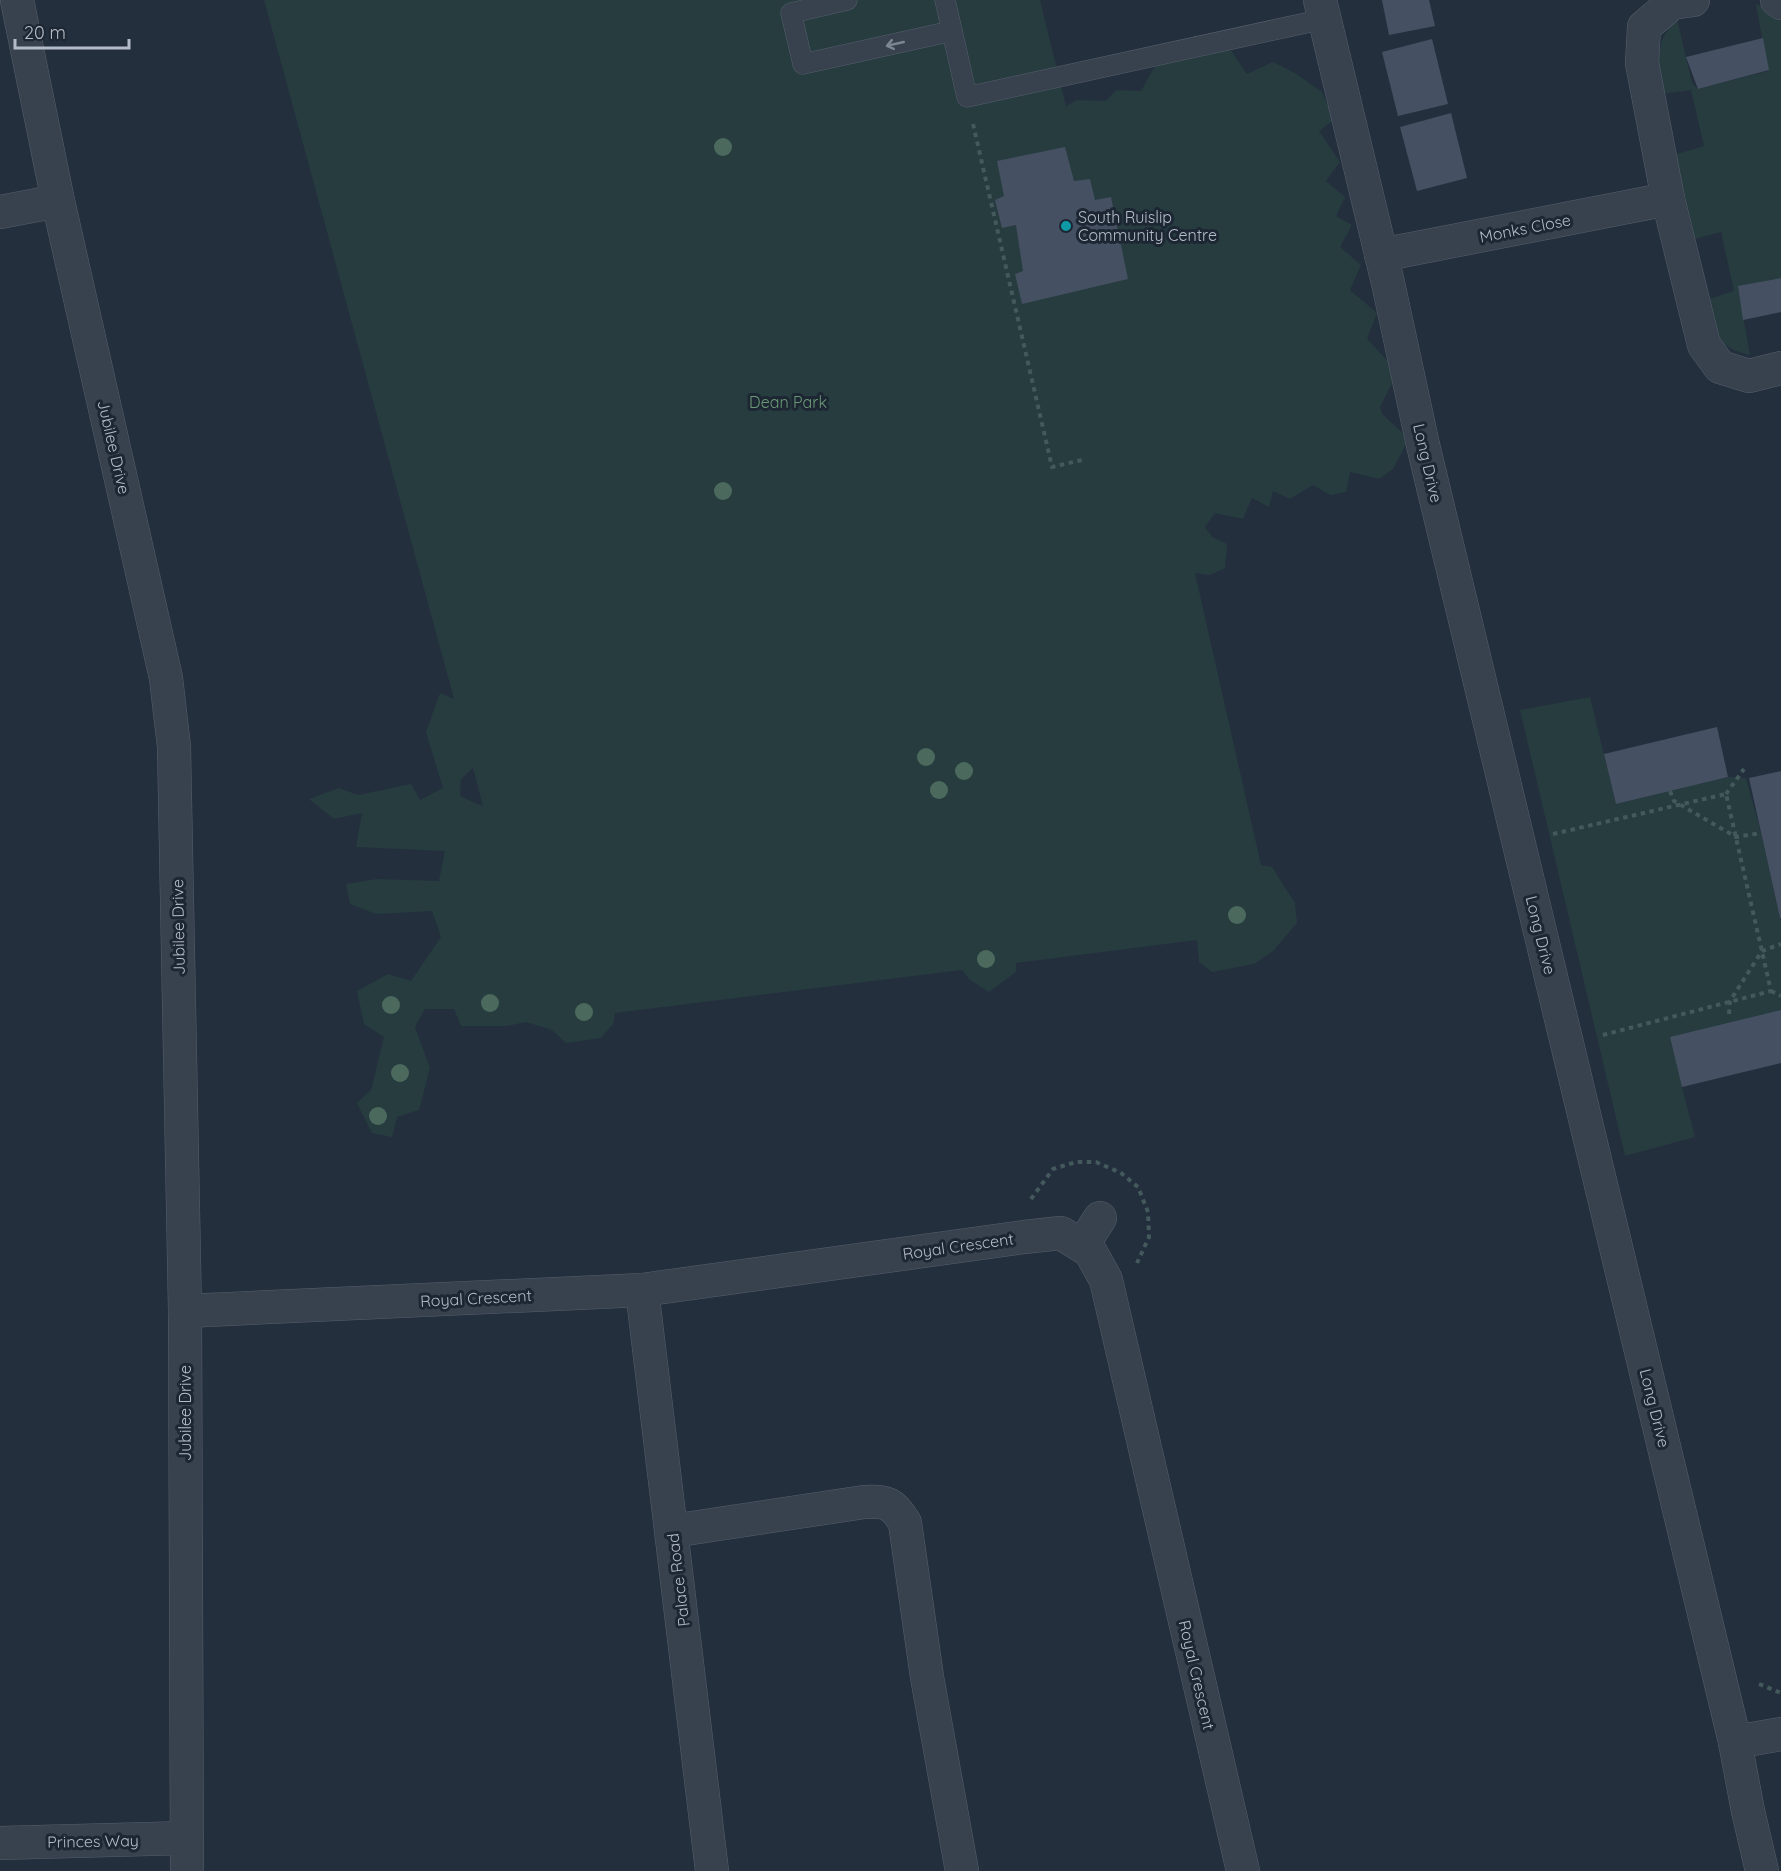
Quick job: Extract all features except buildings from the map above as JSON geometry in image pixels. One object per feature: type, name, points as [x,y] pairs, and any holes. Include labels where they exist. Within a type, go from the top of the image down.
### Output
[{"type":"street","name":"Jubilee Drive","points":[[17,0],[58,201],[167,690],[174,747],[185,1311],[187,1871]]},
{"type":"street","points":[[1693,0],[1672,3],[1644,27],[1642,63],[1668,199],[1704,345],[1720,368],[1749,376],[1781,368]]},
{"type":"street","points":[[1777,0],[1781,3]]},
{"type":"street","name":"Long Drive","points":[[1322,9],[1381,255],[1428,468],[1736,1742],[1748,1811],[1762,1871]]},
{"type":"street","name":"Monks Close","points":[[1381,255],[1668,199]]},
{"type":"street","points":[[0,212],[58,201]]},
{"type":"street","points":[[1082,1246],[1100,1218]]},
{"type":"street","name":"Royal Crescent","points":[[185,1311],[642,1290],[1062,1233],[1090,1251],[1106,1280],[1243,1871]]},
{"type":"street","name":"Palace Road","points":[[642,1290],[712,1871]]},
{"type":"street","points":[[672,1531],[864,1502],[883,1501],[897,1508],[905,1523],[927,1677],[962,1871]]},
{"type":"street","points":[[1736,1742],[1781,1734]]},
{"type":"street","name":"Princes Way","points":[[0,1843],[186,1838]]},
{"type":"lane","points":[[847,0],[791,13],[803,64],[952,31]]},
{"type":"lane","points":[[945,0],[967,97],[1322,9]]},
{"type":"path","points":[[967,97],[1052,467],[1082,460]]},
{"type":"path","points":[[1549,835],[1726,794],[1744,770]]},
{"type":"path","points":[[1670,791],[1674,801],[1736,837],[1761,833]]},
{"type":"path","points":[[1726,794],[1771,990]]},
{"type":"path","points":[[1729,1014],[1730,1001],[1762,951],[1781,944]]},
{"type":"path","points":[[1596,1037],[1771,990],[1781,996]]},
{"type":"path","points":[[1028,1203],[1053,1169],[1076,1162],[1096,1162],[1121,1173],[1138,1187],[1148,1212],[1149,1237],[1134,1269]]},
{"type":"green space","name":"Dean Park","points":[[264,0],[1040,0],[1066,106],[1077,100],[1106,101],[1116,90],[1141,91],[1154,68],[1195,35],[1230,49],[1247,74],[1273,62],[1295,73],[1322,92],[1334,120],[1319,131],[1340,162],[1326,181],[1345,197],[1336,216],[1352,225],[1340,247],[1361,265],[1350,290],[1377,313],[1367,339],[1398,372],[1380,407],[1382,414],[1409,439],[1393,469],[1379,479],[1350,472],[1346,492],[1330,495],[1313,485],[1290,499],[1273,491],[1269,507],[1252,498],[1243,519],[1215,513],[1205,527],[1212,537],[1227,544],[1225,568],[1210,575],[1195,573],[1261,865],[1272,867],[1295,903],[1297,923],[1273,951],[1254,964],[1212,972],[1199,962],[1197,940],[1016,963],[1016,972],[989,992],[970,980],[962,970],[615,1013],[613,1024],[601,1038],[566,1043],[552,1030],[526,1022],[507,1026],[461,1026],[454,1009],[425,1009],[415,1027],[430,1068],[419,1110],[397,1117],[392,1137],[372,1133],[357,1103],[371,1090],[384,1037],[364,1024],[357,991],[388,974],[411,981],[441,937],[432,911],[376,914],[350,904],[346,884],[377,879],[439,881],[445,851],[356,847],[362,813],[334,819],[309,799],[339,788],[358,795],[411,784],[420,800],[443,788],[426,732],[440,693],[454,699]],"holes":[[[473,768],[483,806],[460,796],[461,779]]]},
{"type":"green space","points":[[1756,4],[1769,8],[1781,21],[1781,278],[1738,287],[1750,355],[1730,348],[1723,342],[1711,320],[1706,300],[1734,291],[1721,232],[1691,240],[1674,155],[1704,146],[1691,90],[1663,94],[1659,54],[1664,36],[1677,19],[1692,83],[1698,89],[1768,71]]},
{"type":"green space","points":[[1590,697],[1616,804],[1728,777],[1746,778],[1781,922],[1781,1010],[1682,1087],[1695,1137],[1625,1156],[1520,710]]},
{"type":"place","name":"South Ruislip Community Centre","points":[[1066,226]]}]
